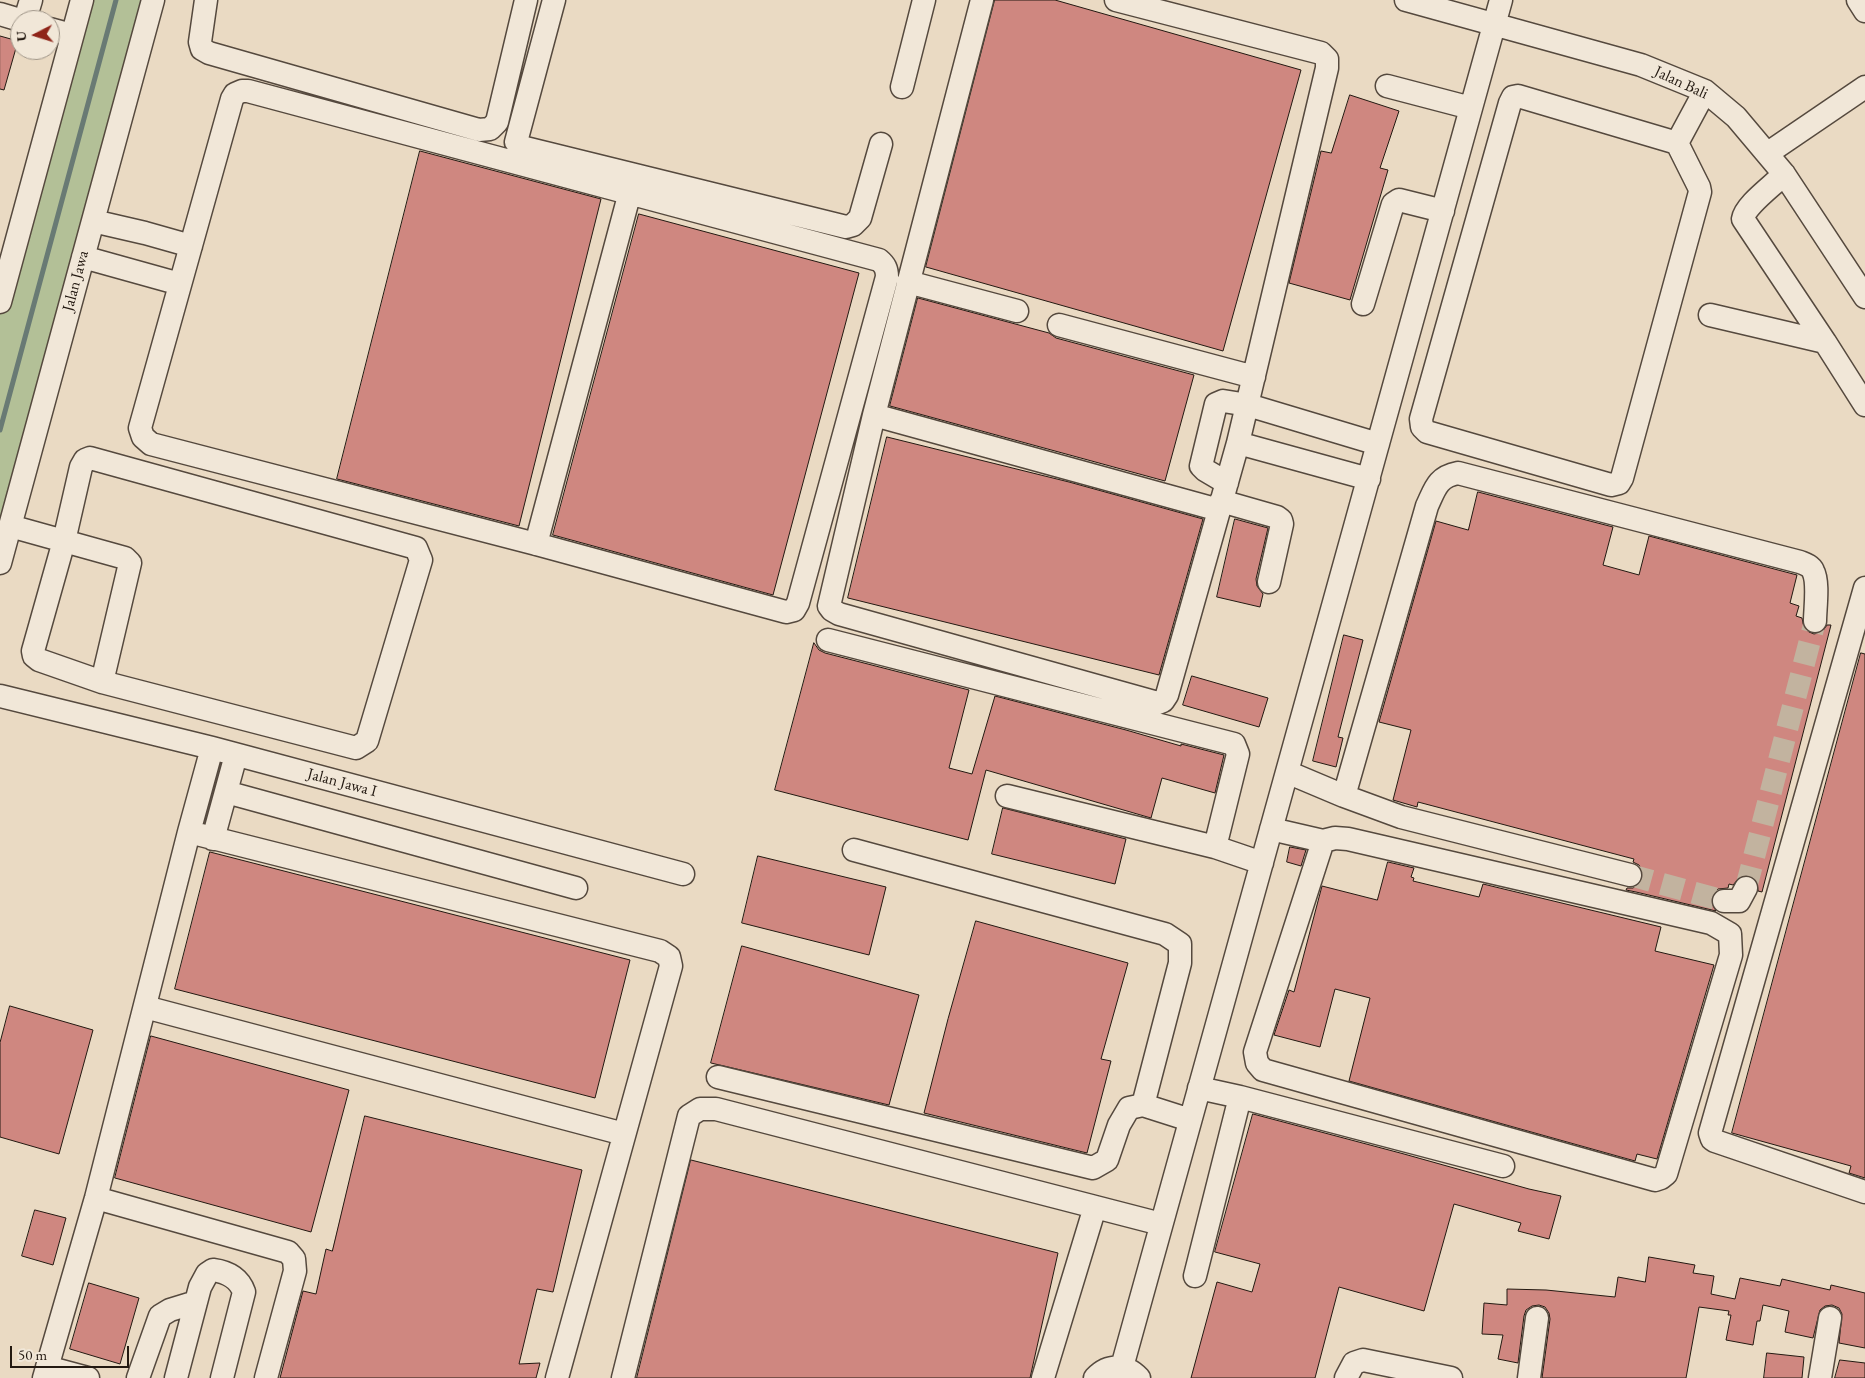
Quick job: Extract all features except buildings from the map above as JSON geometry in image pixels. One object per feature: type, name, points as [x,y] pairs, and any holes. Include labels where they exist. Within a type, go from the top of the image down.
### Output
[{"type":"street","points":[[0,302],[82,0]]},
{"type":"street","name":"Jalan Jawa","points":[[0,563],[153,0]]},
{"type":"street","points":[[202,1],[200,42],[202,48],[209,53],[479,130],[490,129],[497,122],[526,0]]},
{"type":"street","points":[[554,0],[516,142],[521,147],[846,227],[857,222],[860,218],[881,144]]},
{"type":"street","points":[[902,87],[924,0]]},
{"type":"street","points":[[982,0],[874,415],[829,606],[839,614],[1140,698],[1161,702],[1166,695],[1248,405],[1327,68],[1327,59],[1321,53],[1116,0]]},
{"type":"street","name":"Jalan Bali","points":[[1406,0],[1495,23],[1641,65],[1736,117],[1773,149],[1779,180],[1865,297]]},
{"type":"street","points":[[1095,1378],[1110,1367],[1130,1373],[1161,1224],[1501,0]]},
{"type":"street","points":[[1858,0],[1865,11]]},
{"type":"street","points":[[60,32],[72,35]]},
{"type":"street","points":[[1387,86],[1471,108]]},
{"type":"street","points":[[1773,149],[1865,88]]},
{"type":"street","points":[[248,91],[630,192],[879,260],[887,270],[887,278],[798,603],[794,610],[786,612],[536,544],[151,444],[143,437],[140,428],[232,99],[235,94],[248,91]]},
{"type":"street","points":[[1522,96],[1679,140],[1700,192],[1622,478],[1619,483],[1611,485],[1427,432],[1422,427],[1421,419],[1513,97],[1522,96]]},
{"type":"street","points":[[1679,140],[1700,99]]},
{"type":"street","points":[[1779,180],[1755,201],[1744,214],[1744,223],[1865,404]]},
{"type":"street","points":[[536,544],[630,192]]},
{"type":"street","points":[[1363,304],[1393,204],[1399,200],[1443,211]]},
{"type":"street","points":[[93,221],[191,246]]},
{"type":"street","points":[[83,257],[180,284]]},
{"type":"street","points":[[908,282],[1017,311]]},
{"type":"street","points":[[1710,315],[1825,342]]},
{"type":"street","points":[[1059,326],[1254,377]]},
{"type":"street","points":[[1222,498],[1201,466],[1216,404],[1223,400],[1248,405],[1378,444]]},
{"type":"street","points":[[874,415],[1222,498],[1277,517],[1281,520],[1282,524],[1269,582]]},
{"type":"street","points":[[1238,443],[1368,479]]},
{"type":"street","points":[[90,458],[416,548],[419,553],[420,560],[367,741],[356,748],[102,682],[39,660],[34,656],[33,650],[64,541],[84,460],[90,458]]},
{"type":"street","points":[[1344,796],[1427,506],[1438,483],[1447,475],[1458,473],[1800,562],[1809,566],[1814,572],[1816,580],[1815,621]]},
{"type":"street","points":[[10,526],[125,558],[130,564],[102,682]]},
{"type":"street","points":[[1865,588],[1710,1133],[1715,1142],[1865,1192]]},
{"type":"street","points":[[828,640],[1234,744],[1238,754],[1215,847]]},
{"type":"street","name":"Jalan Jawa I","points":[[0,696],[212,748],[683,874]]},
{"type":"street","points":[[88,1378],[46,1373],[96,1198],[212,748]]},
{"type":"street","points":[[213,839],[236,755]]},
{"type":"street","points":[[1287,772],[1401,817],[1630,875]]},
{"type":"street","points":[[226,792],[576,888]]},
{"type":"street","points":[[1006,796],[1215,847],[1262,863]]},
{"type":"street","points":[[1271,829],[1323,842],[1335,838],[1348,839],[1711,923],[1730,934],[1731,954],[1666,1174],[1655,1180],[1264,1070],[1257,1063],[1255,1052],[1323,842]]},
{"type":"street","points":[[189,832],[660,951],[669,956],[671,966],[557,1378]]},
{"type":"street","points":[[854,850],[1165,934],[1180,944],[1180,963],[1142,1105]]},
{"type":"street","points":[[1724,901],[1739,901],[1746,888]]},
{"type":"street","points":[[145,1007],[624,1134]]},
{"type":"street","points":[[718,1077],[1093,1168],[1107,1160],[1119,1124],[1129,1108],[1142,1105],[1190,1120]]},
{"type":"street","points":[[1199,1088],[1240,1097],[1502,1166]]},
{"type":"street","points":[[1195,1276],[1240,1097]]},
{"type":"street","points":[[623,1378],[689,1116],[700,1109],[716,1109],[1161,1224]]},
{"type":"street","points":[[96,1198],[288,1252],[294,1259],[295,1271],[266,1378]]},
{"type":"street","points":[[1043,1378],[1095,1206]]},
{"type":"street","points":[[176,1378],[200,1287],[207,1274],[214,1270],[236,1278],[244,1292],[222,1378]]},
{"type":"street","points":[[138,1378],[160,1316],[170,1310],[196,1302]]},
{"type":"street","points":[[1529,1378],[1537,1318]]},
{"type":"street","points":[[1820,1378],[1830,1318]]},
{"type":"street","points":[[1346,1378],[1354,1363],[1363,1360],[1450,1378]]},
{"type":"green space","points":[[82,0],[153,0],[0,563],[0,303]]},
{"type":"waterway","points":[[0,430],[116,0]]},
{"type":"tunnel","points":[[1746,888],[1815,621]]},
{"type":"tunnel","points":[[1630,875],[1724,901]]}]
